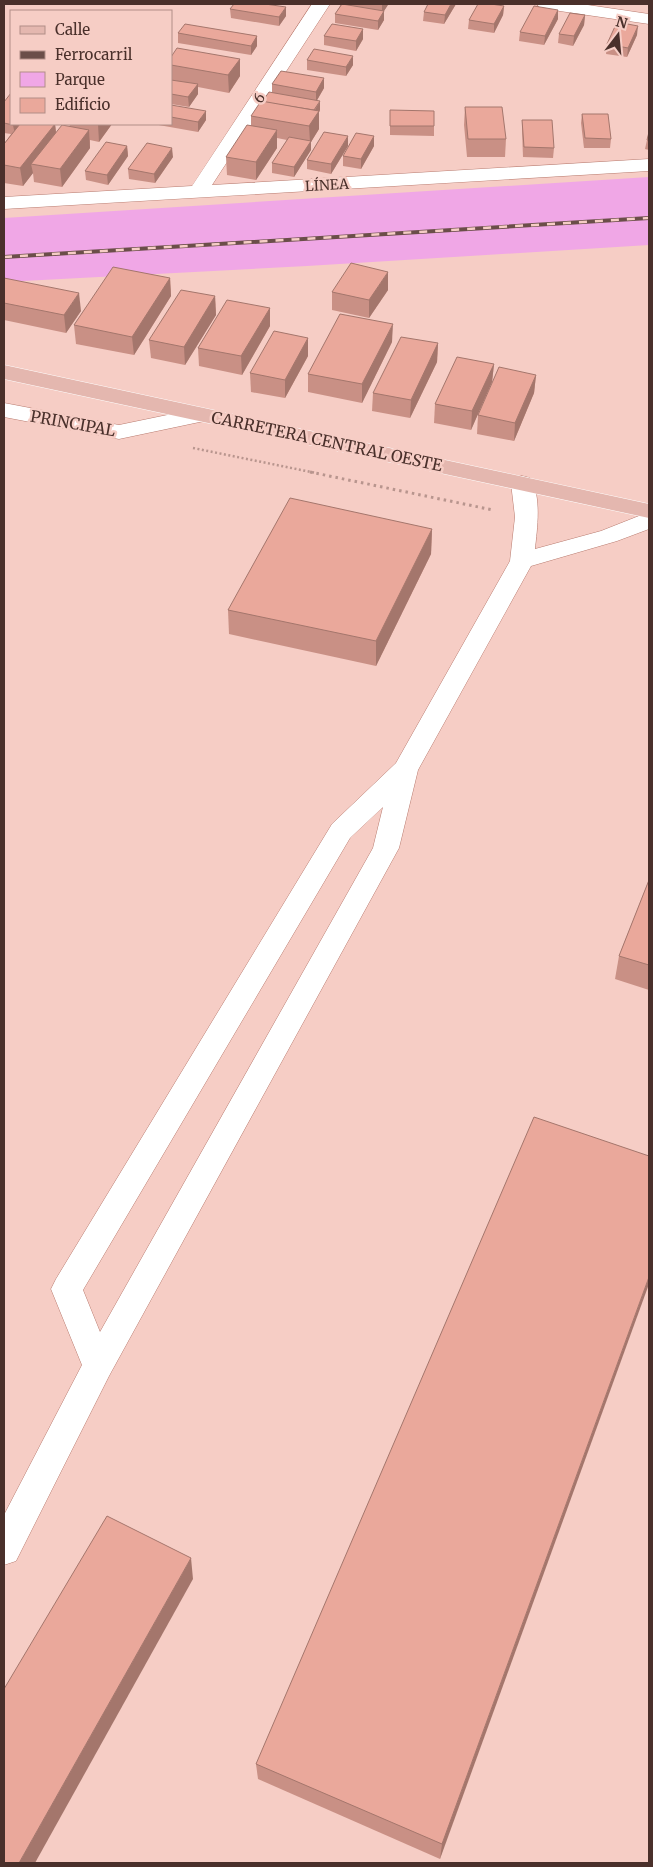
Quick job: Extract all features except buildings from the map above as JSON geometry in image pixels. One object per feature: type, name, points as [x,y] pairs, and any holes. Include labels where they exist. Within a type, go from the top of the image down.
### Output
[{"type":"main road","name":"CARRETERA CENTRAL OESTE","points":[[4,372],[649,511]]},
{"type":"street","name":"6","points":[[197,193],[321,4]]},
{"type":"street","points":[[546,4],[649,19]]},
{"type":"street","name":"LÍNEA","points":[[4,204],[649,166]]},
{"type":"street","name":"PRINCIPAL","points":[[4,410],[119,432],[201,415]]},
{"type":"street","points":[[4,1549],[98,1366],[386,848],[405,770],[522,562],[527,517],[522,483]]},
{"type":"street","points":[[522,562],[609,536],[649,520]]},
{"type":"street","points":[[98,1366],[67,1289],[341,831],[405,770]]},
{"type":"path","points":[[187,446],[527,517]]},
{"type":"green space","points":[[649,177],[649,245],[4,282],[4,218]]},
{"type":"railway","points":[[4,257],[649,218]]}]
